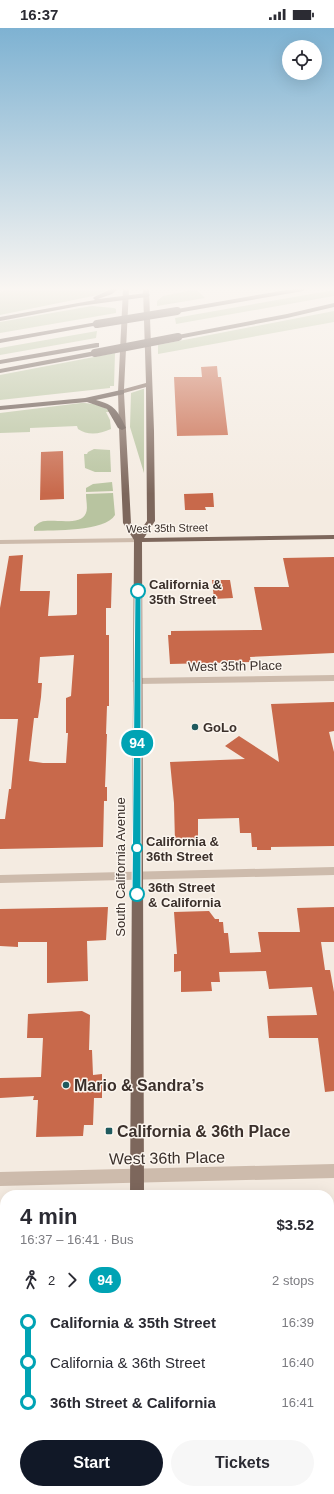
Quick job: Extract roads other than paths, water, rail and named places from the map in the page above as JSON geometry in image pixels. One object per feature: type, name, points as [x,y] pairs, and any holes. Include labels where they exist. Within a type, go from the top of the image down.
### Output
[{"type":"highway","points":[[0,362],[26,357]]},
{"type":"highway","points":[[0,371],[72,357]]},
{"type":"highway","points":[[0,408],[85,400],[121,392]]},
{"type":"highway","points":[[85,400],[110,406],[122,428]]},
{"type":"main road","points":[[123,357],[121,392],[122,428],[128,523],[138,540],[151,521],[151,431],[148,357]]},
{"type":"main road","points":[[121,392],[149,384]]},
{"type":"main road","name":"West 35th Street","points":[[138,540],[334,537]]},
{"type":"main road","name":"South California Avenue","points":[[137,1190],[138,540]]},
{"type":"street","name":"West 35th Street","points":[[0,542],[138,540]]},
{"type":"street","name":"West 35th Place","points":[[137,681],[334,678]]},
{"type":"street","points":[[0,879],[334,871]]},
{"type":"street","name":"West 36th Place","points":[[0,1180],[334,1171]]},
{"type":"place","name":"California & 35th Street","points":[[138,591]]},
{"type":"place","name":"GoLo","points":[[195,727]]},
{"type":"place","name":"California & 36th Street","points":[[137,848]]},
{"type":"place","name":"36th Street & California","points":[[137,894]]},
{"type":"place","name":"Mario & Sandra’s","points":[[66,1085]]},
{"type":"place","name":"California & 36th Place","points":[[109,1131]]}]
